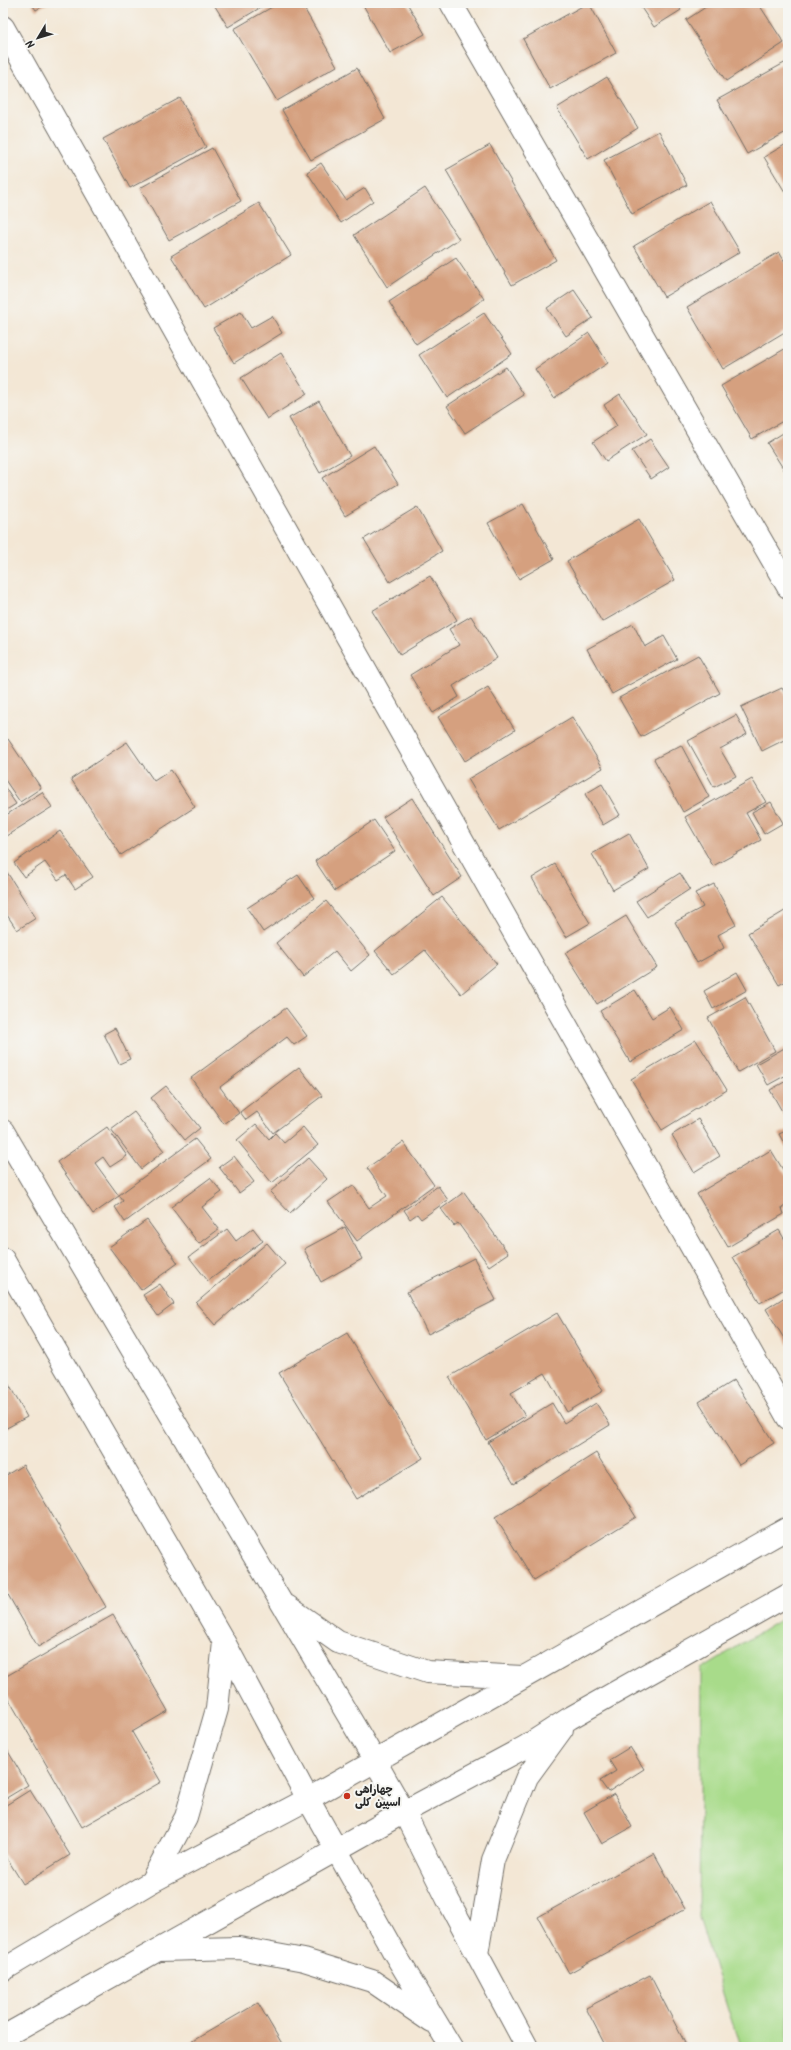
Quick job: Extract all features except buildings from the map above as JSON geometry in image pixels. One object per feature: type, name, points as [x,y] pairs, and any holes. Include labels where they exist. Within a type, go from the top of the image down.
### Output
[{"type":"street","points":[[451,3],[788,587]]},
{"type":"street","points":[[3,27],[788,1418]]},
{"type":"street","points":[[3,1131],[404,1812],[527,2047]]},
{"type":"street","points":[[3,1259],[224,1642],[336,1850],[451,2047]]},
{"type":"street","points":[[3,1970],[151,1882],[375,1762],[788,1528]]},
{"type":"street","points":[[3,2037],[404,1812],[525,1747],[570,1718],[788,1595]]},
{"type":"street","points":[[279,1601],[338,1642],[427,1672],[523,1677]]},
{"type":"street","points":[[151,1882],[186,1817],[217,1709],[224,1642]]},
{"type":"street","points":[[478,1954],[493,1860],[527,1777],[570,1718]]},
{"type":"street","points":[[156,1950],[239,1948],[304,1960],[372,1981],[437,2025]]},
{"type":"green space","points":[[788,1615],[788,2047],[740,2047],[699,1918],[701,1669]]},
{"type":"place","name":"چهاراهی اسپین کلی","points":[[347,1796]]}]
